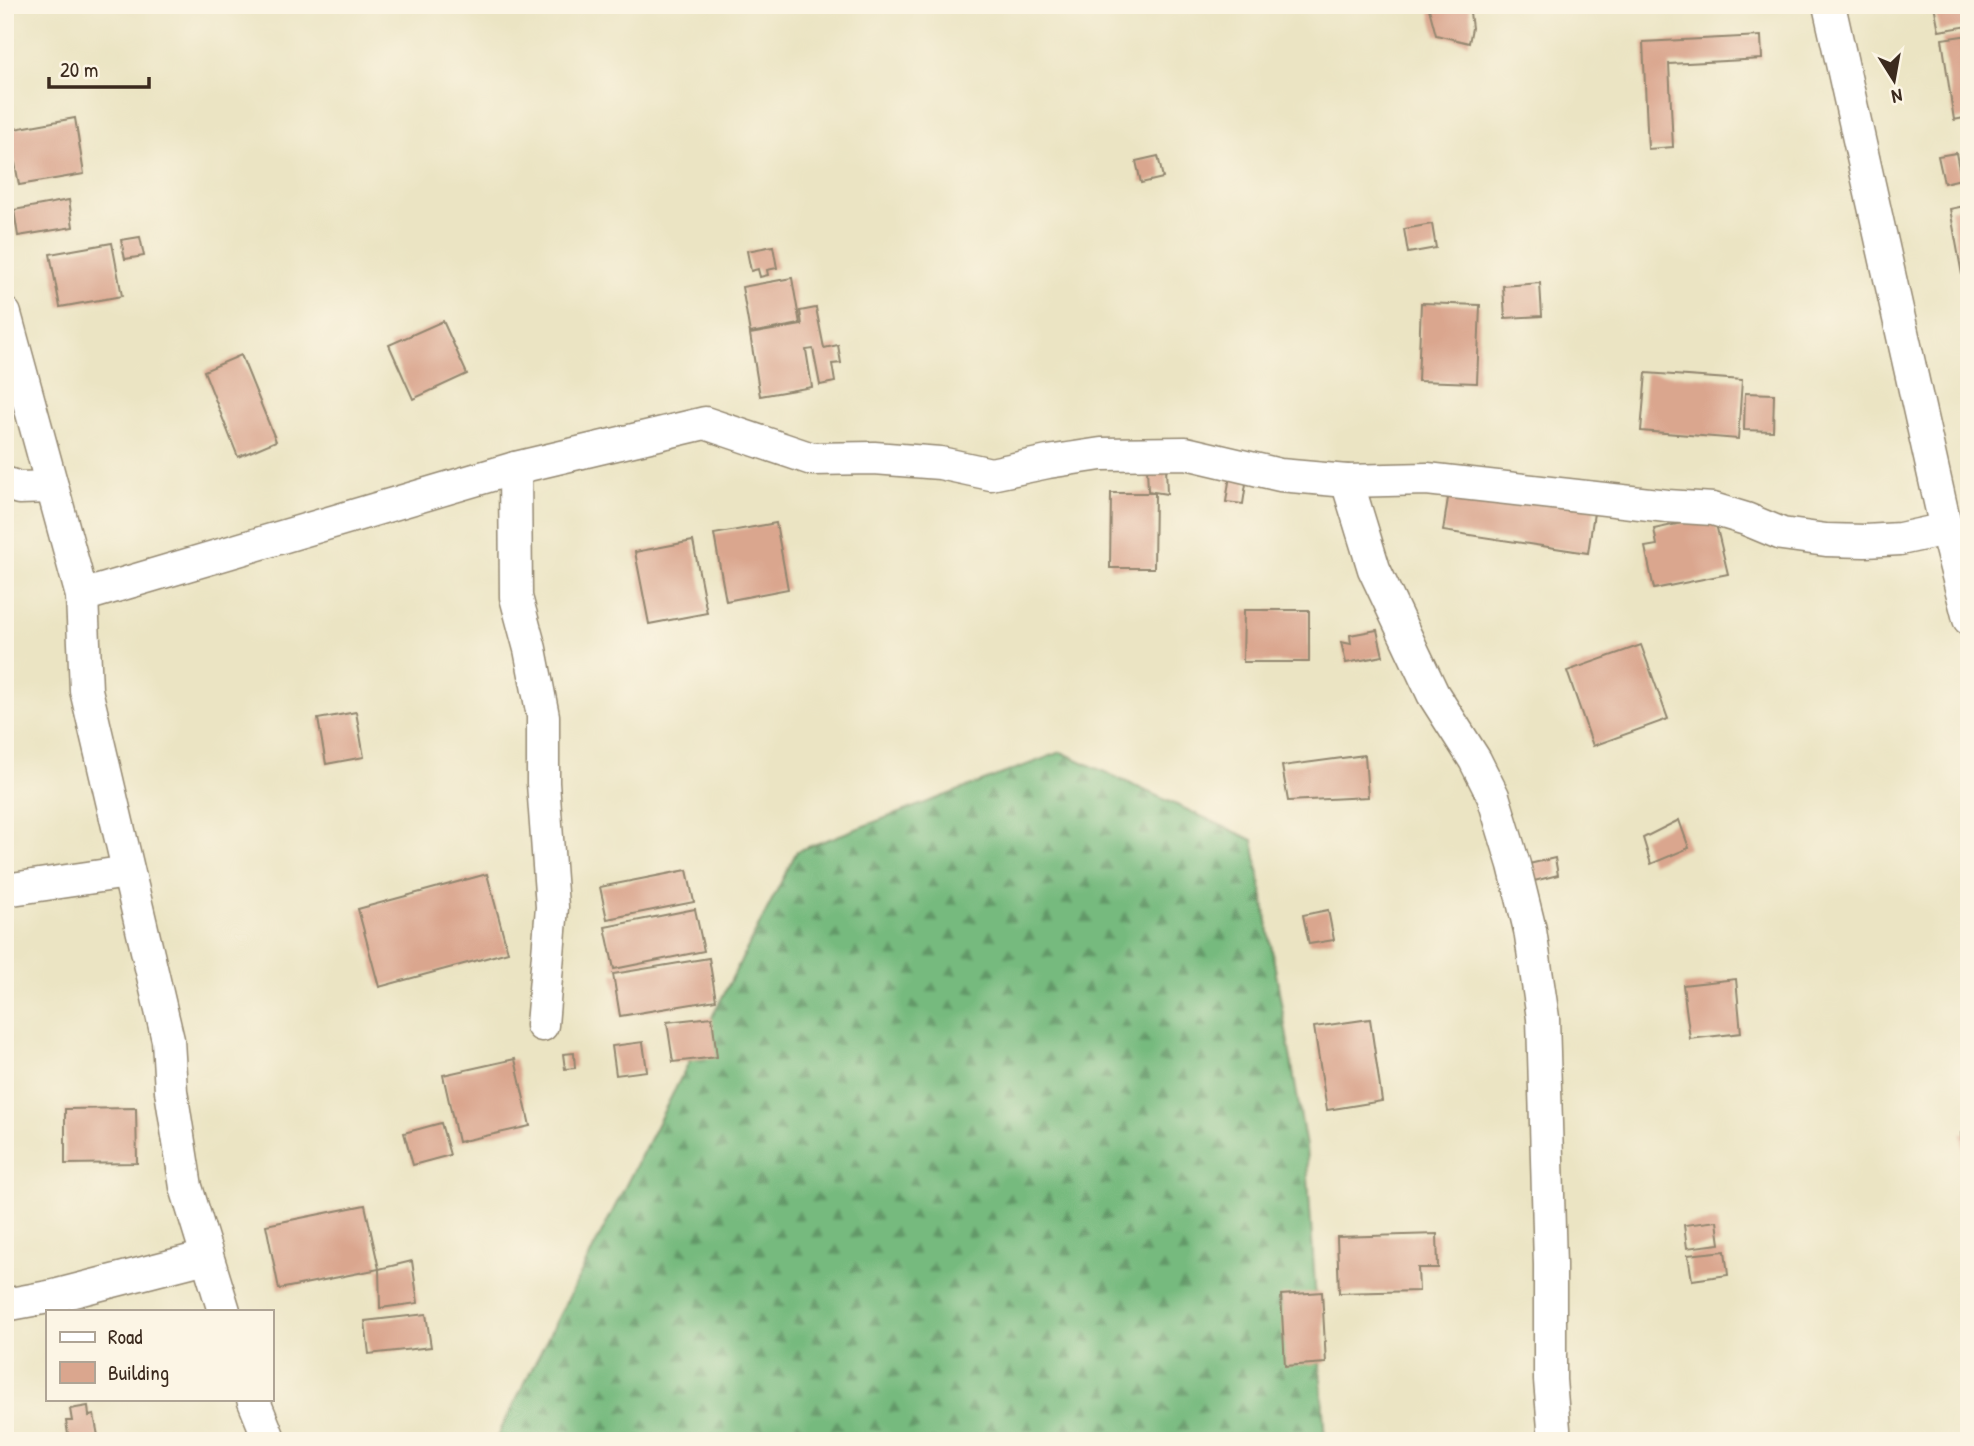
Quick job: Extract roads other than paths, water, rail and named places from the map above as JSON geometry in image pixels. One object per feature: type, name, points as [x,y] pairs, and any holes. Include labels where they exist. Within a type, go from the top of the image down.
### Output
[{"type":"street","points":[[1829,5],[1946,529],[1969,619]]},
{"type":"street","points":[[5,314],[82,596],[86,690],[168,1040],[172,1091],[186,1187],[224,1310]]},
{"type":"street","points":[[82,596],[515,468],[705,423],[812,459],[874,458],[940,463],[991,474],[1101,454],[1185,453],[1280,475],[1347,481],[1427,479],[1713,509],[1782,534],[1826,540],[1900,539],[1946,529]]},
{"type":"street","points":[[515,468],[516,597],[530,649],[542,716],[542,783],[552,907],[542,1026]]},
{"type":"street","points":[[1347,481],[1374,569],[1433,694],[1475,760],[1493,796],[1530,930],[1543,1018],[1550,1265],[1550,1380],[1555,1441]]},
{"type":"street","points":[[5,483],[19,488],[52,487]]},
{"type":"street","points":[[5,890],[128,872]]},
{"type":"street","points":[[5,1305],[54,1296],[206,1257]]},
{"type":"street","points":[[253,1400],[270,1441]]}]
